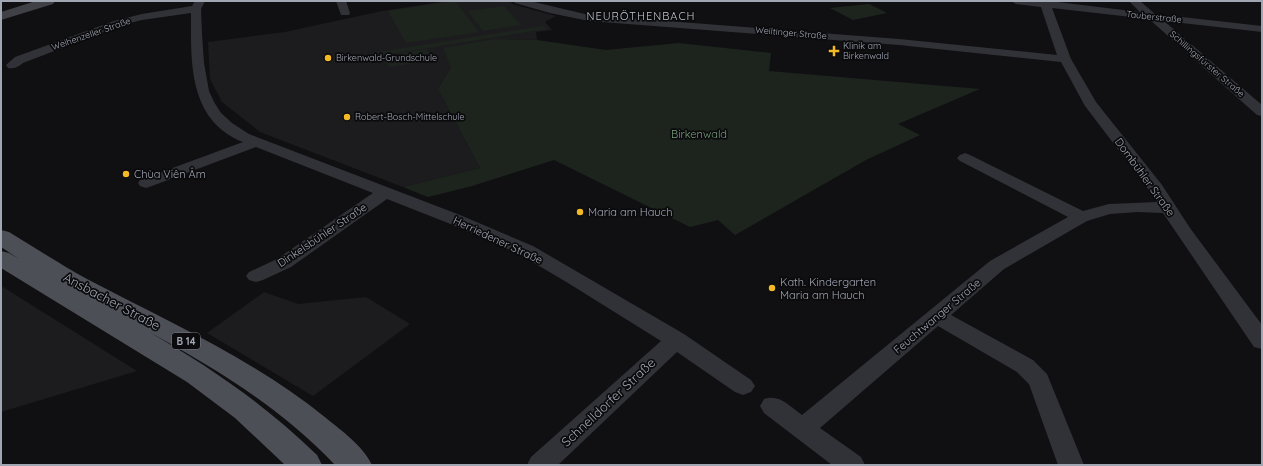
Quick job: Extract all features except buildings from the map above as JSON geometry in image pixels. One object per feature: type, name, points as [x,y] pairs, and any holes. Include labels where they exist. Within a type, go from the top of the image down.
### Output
[{"type":"main road","points":[[1,16],[49,1]]},
{"type":"main road","name":"Ansbacher Straße","points":[[1,238],[70,280],[171,332],[244,373],[300,414],[356,465]]},
{"type":"main road","name":"Ansbacher Straße","points":[[1,258],[62,296],[171,359],[224,393],[269,429],[306,465]]},
{"type":"street","points":[[341,1],[345,13]]},
{"type":"street","name":"Weiltinger Straße","points":[[518,1],[550,10],[589,18],[877,40],[1065,59]]},
{"type":"street","name":"Tauberstraße","points":[[1016,1],[1045,3],[1151,17],[1262,29]]},
{"type":"street","name":"Schillingsfürster Straße","points":[[1134,1],[1262,112]]},
{"type":"street","points":[[550,10],[567,3]]},
{"type":"street","name":"Dombühler Straße","points":[[1045,3],[1065,59],[1090,103],[1156,188],[1183,230],[1262,341]]},
{"type":"street","name":"Weihenzeller Straße","points":[[12,65],[19,60],[118,23],[198,5]]},
{"type":"street","name":"Herriedener Straße","points":[[198,5],[199,75],[205,97],[211,110],[221,121],[244,137],[255,142],[386,192],[526,250],[676,340],[743,386]]},
{"type":"street","points":[[146,183],[255,142]]},
{"type":"street","points":[[966,158],[1081,217]]},
{"type":"street","name":"Dinkelsbühler Straße","points":[[256,276],[284,263],[386,192]]},
{"type":"street","name":"Feuchtwanger Straße","points":[[803,428],[997,265],[1081,217],[1108,209],[1138,207],[1169,208]]},
{"type":"street","points":[[938,316],[1025,366],[1039,380],[1070,465]]},
{"type":"street","name":"Schnelldorfer Straße","points":[[540,465],[676,340]]},
{"type":"street","points":[[772,406],[852,465]]},
{"type":"shaded area","points":[[447,1],[508,1],[515,5],[556,16],[545,22],[552,30],[536,32],[537,40],[496,39],[451,67],[438,89],[480,168],[403,187],[260,132],[222,102],[210,79],[208,42],[285,32],[382,11]]},
{"type":"shaded area","points":[[3,287],[137,371],[1,412],[1,288]]},
{"type":"shaded area","points":[[264,292],[298,304],[366,297],[410,324],[313,396],[207,333]]},
{"type":"green space","points":[[455,1],[479,32],[406,43],[388,11]]},
{"type":"green space","points":[[869,4],[887,13],[853,20],[830,8]]},
{"type":"green space","points":[[504,6],[521,25],[483,31],[468,11]]},
{"type":"green space","points":[[543,26],[546,29],[372,57],[371,53]]},
{"type":"green space","name":"Birkenwald","points":[[496,39],[537,40],[606,50],[679,43],[771,53],[769,71],[980,89],[898,124],[920,135],[866,160],[735,235],[718,220],[690,227],[554,160],[472,186],[428,197],[403,187],[480,168],[438,89],[451,67],[443,48]]},
{"type":"green space","points":[[427,49],[433,60],[389,67],[384,56]]},
{"type":"place","name":"Klinik am Birkenwald","points":[[834,51]]},
{"type":"place","name":"Birkenwald-Grundschule","points":[[328,58]]},
{"type":"place","name":"Robert-Bosch-Mittelschule","points":[[347,117]]},
{"type":"place","name":"Chùa Viên Âm","points":[[126,174]]},
{"type":"place","name":"Maria am Hauch","points":[[580,212]]},
{"type":"place","name":"Kath. Kindergarten Maria am Hauch","points":[[772,288]]},
{"type":"district","name":"NEURÖTHENBACH","points":[[641,16]]}]
